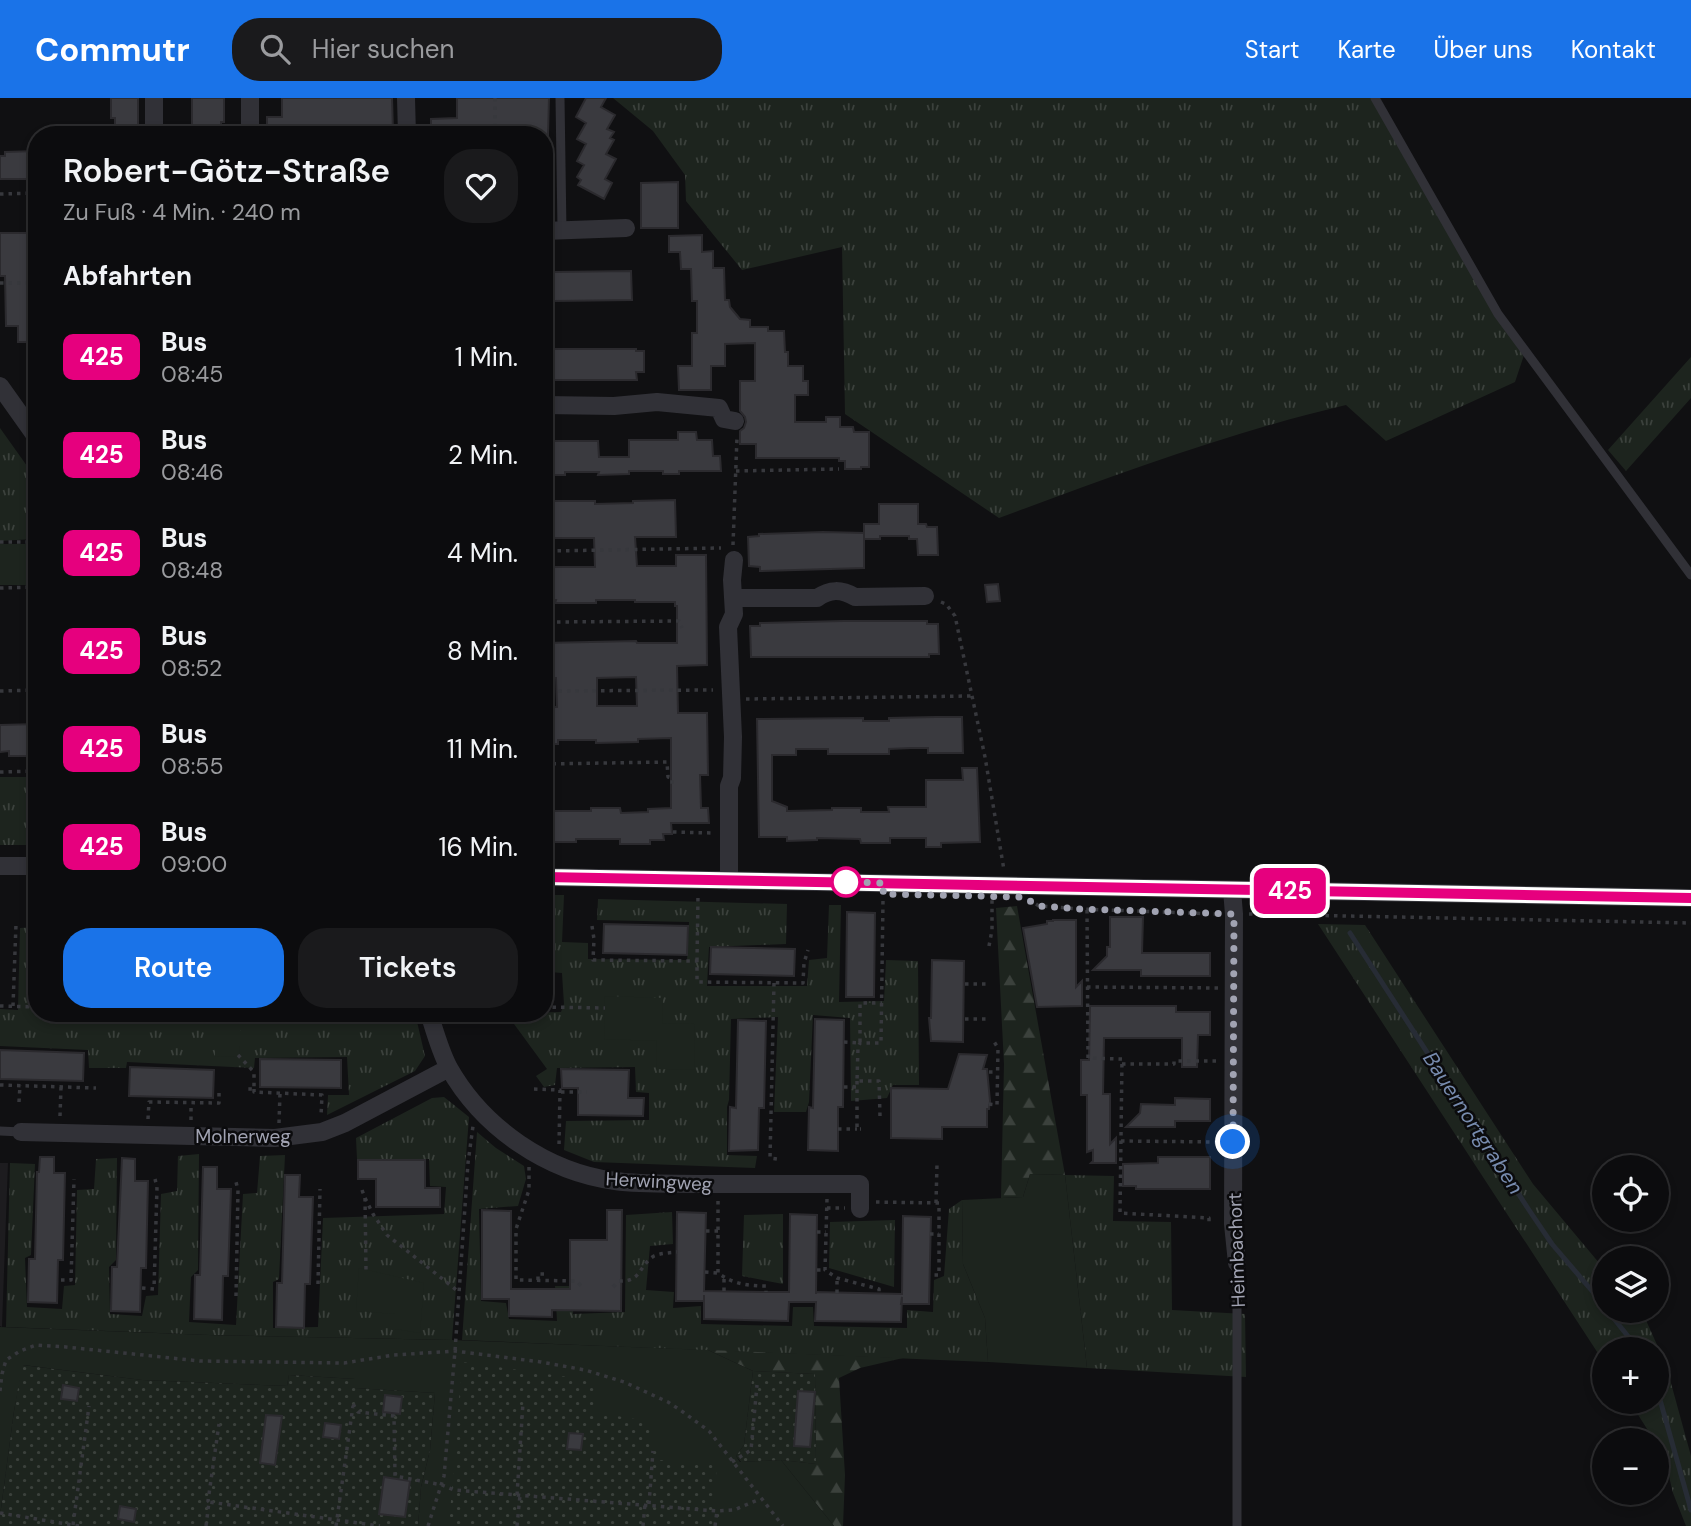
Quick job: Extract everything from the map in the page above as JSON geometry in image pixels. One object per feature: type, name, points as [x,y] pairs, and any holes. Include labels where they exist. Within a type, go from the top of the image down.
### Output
[{"type":"street","points":[[154,98],[154,126]]},
{"type":"street","points":[[250,98],[250,126]]},
{"type":"street","points":[[406,98],[407,126]]},
{"type":"street","points":[[553,231],[626,228]]},
{"type":"street","points":[[0,386],[28,425]]},
{"type":"street","points":[[553,405],[669,403],[719,408],[724,419],[735,421]]},
{"type":"street","points":[[729,881],[729,786],[732,778],[728,627],[734,614],[734,559]]},
{"type":"street","points":[[733,598],[817,598],[826,592],[845,592],[855,597],[925,596]]},
{"type":"street","points":[[0,866],[28,866]]},
{"type":"street","points":[[553,877],[1691,898]]},
{"type":"street","name":"Heimbachort","points":[[1232,890],[1233,1224],[1237,1263]]},
{"type":"street","name":"Herwingweg","points":[[432,1022],[449,1068],[484,1115],[537,1155],[566,1168],[605,1179],[638,1183],[860,1184],[857,1207]]},
{"type":"street","name":"Molnerweg","points":[[21,1132],[275,1138],[306,1135],[345,1123],[449,1068]]},
{"type":"lane","points":[[553,231],[560,98]]},
{"type":"lane","points":[[1375,98],[1497,314],[1691,575]]},
{"type":"lane","points":[[0,1131],[21,1132]]},
{"type":"lane","name":"Heimbachort","points":[[1237,1263],[1237,1526]]},
{"type":"path","points":[[495,98],[495,126]]},
{"type":"path","points":[[0,194],[28,193]]},
{"type":"path","points":[[0,283],[28,283]]},
{"type":"path","points":[[553,551],[732,548],[736,471],[735,421]]},
{"type":"path","points":[[736,471],[839,469]]},
{"type":"path","points":[[0,542],[28,542]]},
{"type":"path","points":[[2,587],[28,587]]},
{"type":"path","points":[[925,596],[946,604],[956,617],[985,757],[1007,896],[984,896]]},
{"type":"path","points":[[557,622],[679,621],[682,628]]},
{"type":"path","points":[[0,691],[28,690]]},
{"type":"path","points":[[553,691],[971,696]]},
{"type":"path","points":[[553,764],[667,762],[668,777],[672,778],[672,785]]},
{"type":"path","points":[[0,772],[28,771]]},
{"type":"path","points":[[673,832],[729,833]]},
{"type":"path","points":[[698,880],[697,982],[803,983],[808,950]]},
{"type":"path","points":[[844,1042],[881,1043],[884,883]]},
{"type":"path","points":[[989,946],[992,896]]},
{"type":"path","points":[[1031,901],[1040,906],[1234,914],[1691,923]]},
{"type":"path","points":[[1087,909],[1088,1058],[1122,1059],[1120,1213],[1209,1218],[1209,1226]]},
{"type":"path","points":[[13,1006],[16,924]]},
{"type":"path","points":[[592,926],[593,960],[697,961]]},
{"type":"path","points":[[774,983],[770,1158],[777,1159]]},
{"type":"path","points":[[965,984],[989,984]]},
{"type":"path","points":[[1087,987],[1234,988]]},
{"type":"path","points":[[838,1129],[859,1129],[857,1081],[860,1003],[882,1003]]},
{"type":"path","points":[[0,1006],[28,1007]]},
{"type":"path","points":[[553,1007],[605,1008]]},
{"type":"path","points":[[965,1019],[988,1019]]},
{"type":"path","points":[[989,1104],[997,1105],[998,1048],[993,1040]]},
{"type":"path","points":[[239,1055],[254,1073],[254,1092],[322,1095],[321,1108]]},
{"type":"path","points":[[1122,1063],[1233,1061]]},
{"type":"path","points":[[989,1072],[998,1072]]},
{"type":"path","points":[[857,1081],[880,1081],[880,1116]]},
{"type":"path","points":[[0,1085],[96,1088]]},
{"type":"path","points":[[19,1102],[20,1086]]},
{"type":"path","points":[[60,1123],[61,1087]]},
{"type":"path","points":[[844,1087],[857,1087]]},
{"type":"path","points":[[148,1119],[149,1102],[219,1103],[219,1089]]},
{"type":"path","points":[[247,1089],[254,1089]]},
{"type":"path","points":[[534,1089],[587,1092]]},
{"type":"path","points":[[559,1154],[560,1092]]},
{"type":"path","points":[[279,1115],[280,1093]]},
{"type":"path","points":[[191,1103],[191,1120]]},
{"type":"path","points":[[428,1526],[444,1476],[472,1128],[484,1115]]},
{"type":"path","points":[[1121,1141],[1233,1142]]},
{"type":"path","points":[[529,1161],[528,1190],[516,1229],[516,1280],[577,1281],[582,1287]]},
{"type":"path","points":[[936,1203],[937,1164]]},
{"type":"path","points":[[61,1280],[71,1280],[74,1179]]},
{"type":"path","points":[[142,1288],[155,1289],[155,1179]]},
{"type":"path","points":[[236,1182],[239,1190],[236,1296]]},
{"type":"path","points":[[318,1284],[320,1189]]},
{"type":"path","points":[[362,1190],[387,1235],[459,1292]]},
{"type":"path","points":[[825,1270],[827,1194]]},
{"type":"path","points":[[365,1198],[366,1270]]},
{"type":"path","points":[[718,1199],[718,1273]]},
{"type":"path","points":[[827,1208],[940,1203],[939,1275],[930,1275]]},
{"type":"path","points":[[706,1231],[719,1231]]},
{"type":"path","points":[[817,1231],[826,1232]]},
{"type":"path","points":[[930,1234],[939,1234]]},
{"type":"path","points":[[613,1287],[619,1281],[626,1282],[636,1277],[654,1256],[677,1252]]},
{"type":"path","points":[[817,1270],[825,1270],[837,1278],[879,1289],[879,1293]]},
{"type":"path","points":[[705,1272],[718,1273],[745,1286],[766,1286],[766,1292]]},
{"type":"path","points":[[538,1280],[538,1274],[544,1274]]},
{"type":"path","points":[[724,1277],[724,1291]]},
{"type":"path","points":[[837,1278],[837,1293]]},
{"type":"path","points":[[0,1391],[6,1360],[36,1345],[200,1361],[344,1363],[394,1355],[455,1351],[541,1362],[585,1370],[624,1382],[684,1412],[709,1431],[783,1526]]},
{"type":"path","points":[[732,1462],[751,1450],[757,1385]]},
{"type":"path","points":[[517,1526],[523,1403]]},
{"type":"path","points":[[336,1526],[353,1404],[358,1412],[394,1416],[395,1476],[454,1490],[717,1511],[734,1510],[760,1499]]},
{"type":"path","points":[[70,1525],[89,1406]]},
{"type":"path","points":[[206,1526],[219,1424]]},
{"type":"path","points":[[643,1526],[653,1451]]},
{"type":"path","points":[[209,1502],[380,1526]]},
{"type":"path","points":[[715,1526],[717,1511]]},
{"type":"path","points":[[0,1513],[79,1526]]},
{"type":"shaded area","points":[[0,1163],[8,1163],[2,1327],[0,1326]]},
{"type":"green space","points":[[613,98],[1375,98],[1525,352],[1515,382],[1386,441],[1346,405],[1214,442],[999,518],[845,414],[842,247],[742,270],[686,201],[685,175],[653,131]]},
{"type":"green space","points":[[1691,357],[1691,398],[1626,471],[1608,450]]},
{"type":"green space","points":[[0,428],[28,467],[28,539],[0,541]]},
{"type":"green space","points":[[0,544],[28,544],[28,585],[0,585]]},
{"type":"green space","points":[[0,777],[28,777],[28,845],[0,845]]},
{"type":"green space","points":[[553,895],[564,895],[562,942],[588,943],[588,959],[687,960],[689,922],[597,920],[598,899],[787,904],[786,944],[709,947],[707,986],[807,986],[809,960],[827,958],[829,905],[841,905],[839,1002],[884,1001],[886,960],[918,961],[919,1085],[893,1085],[887,1098],[851,1101],[850,1018],[813,1015],[809,1102],[806,1112],[774,1112],[778,1017],[731,1019],[727,1155],[757,1156],[755,1168],[594,1162],[564,1150],[566,1121],[649,1120],[649,1093],[636,1092],[635,1067],[557,1068],[555,1085],[544,1087],[536,1076],[547,1069],[513,1022],[553,1022],[553,1012],[561,1012],[564,1004],[562,973],[553,972]]},
{"type":"green space","points":[[1017,906],[1065,1175],[1030,1174],[1023,1197],[1001,1198],[1004,1064],[996,908]]},
{"type":"green space","points":[[1318,924],[1365,925],[1533,1184],[1592,1254],[1592,1323],[1647,1323],[1653,1337],[1592,1337],[1592,1344]]},
{"type":"green space","points":[[20,928],[28,928],[28,1022],[417,1022],[425,1056],[415,1071],[327,1115],[328,1095],[349,1095],[347,1057],[255,1058],[254,1068],[127,1062],[126,1068],[89,1068],[88,1050],[0,1046],[0,1009],[18,1010]]},
{"type":"green space","points":[[605,996],[663,998],[662,1023],[695,1024],[694,1070],[656,1069],[657,1041],[604,1039]]},
{"type":"green space","points":[[209,1022],[240,1022],[240,1031],[257,1031],[257,1046],[240,1046],[237,1056],[215,1057],[215,1034],[209,1034]]},
{"type":"green space","points":[[444,1097],[469,1117],[452,1340],[6,1327],[10,1163],[35,1164],[31,1255],[25,1258],[27,1307],[62,1309],[64,1286],[75,1285],[77,1190],[94,1189],[96,1159],[117,1158],[116,1260],[109,1267],[110,1314],[142,1316],[146,1296],[158,1295],[161,1194],[177,1191],[178,1156],[199,1154],[198,1270],[191,1277],[189,1322],[236,1325],[243,1194],[257,1193],[260,1156],[285,1155],[279,1279],[273,1282],[273,1328],[318,1327],[323,1218],[444,1214],[446,1187],[430,1186],[429,1159],[357,1159],[356,1138],[432,1098]]},
{"type":"green space","points":[[477,1132],[524,1166],[526,1179],[518,1206],[479,1209],[481,1301],[506,1303],[509,1319],[557,1321],[555,1286],[574,1286],[573,1314],[625,1312],[626,1215],[672,1212],[673,1244],[650,1246],[646,1290],[674,1292],[673,1308],[701,1306],[701,1324],[792,1326],[793,1307],[813,1307],[814,1326],[907,1328],[907,1310],[933,1312],[934,1280],[944,1276],[949,1209],[962,1200],[963,1264],[985,1318],[988,1362],[462,1340]]},
{"type":"green space","points":[[1030,1174],[1065,1175],[1087,1368],[988,1362],[985,1318],[963,1264],[962,1200],[1023,1197]]},
{"type":"green space","points":[[1065,1175],[1114,1176],[1113,1221],[1171,1222],[1172,1310],[1245,1314],[1246,1377],[1087,1368]]},
{"type":"green space","points":[[783,1214],[783,1284],[742,1276],[744,1215]]},
{"type":"green space","points":[[895,1220],[894,1287],[829,1268],[830,1222]]},
{"type":"green space","points":[[359,1268],[424,1283],[420,1333],[395,1329],[395,1314],[356,1311]]},
{"type":"green space","points":[[0,1327],[708,1350],[753,1371],[744,1445],[736,1456],[740,1462],[781,1460],[834,1526],[418,1526],[421,1487],[430,1450],[435,1393],[354,1388],[355,1379],[289,1375],[287,1386],[142,1380],[23,1365],[0,1516]]},
{"type":"green space","points":[[708,1350],[903,1358],[860,1368],[839,1378],[845,1475],[843,1526],[834,1526],[781,1460],[816,1464],[815,1374],[753,1371]]},
{"type":"green space","points":[[462,1362],[596,1381],[594,1412],[652,1422],[651,1441],[659,1445],[659,1460],[717,1465],[713,1507],[720,1508],[719,1526],[449,1526]]},
{"type":"green space","points":[[22,1365],[142,1380],[287,1386],[289,1375],[355,1379],[355,1388],[435,1393],[430,1450],[421,1487],[418,1526],[0,1526]]},
{"type":"green space","points":[[753,1371],[815,1374],[816,1464],[781,1460],[741,1462],[736,1456],[744,1445]]},
{"type":"green space","points":[[1669,1376],[1691,1456],[1691,1526],[1686,1526],[1669,1477],[1669,1428],[1646,1428],[1638,1414],[1669,1414]]},
{"type":"building","points":[[111,98],[138,98],[138,126],[115,126],[115,118],[111,118]]},
{"type":"building","points":[[192,98],[224,98],[224,122],[221,122],[221,126],[192,126]]},
{"type":"building","points":[[282,98],[392,98],[393,126],[267,126],[267,117],[282,117]]},
{"type":"building","points":[[457,98],[549,98],[548,126],[431,126],[431,119],[457,118]]},
{"type":"building","points":[[586,98],[606,98],[601,107],[615,115],[607,129],[614,132],[610,138],[614,140],[606,154],[616,159],[605,179],[612,183],[604,199],[578,185],[581,180],[577,177],[584,165],[577,161],[586,144],[577,139],[586,123],[576,117]]},
{"type":"building","points":[[28,151],[28,179],[0,179],[0,156],[5,156],[5,152]]},
{"type":"building","points":[[678,182],[678,228],[641,228],[641,183]]},
{"type":"building","points":[[0,233],[28,233],[28,342],[18,342],[18,326],[6,326],[5,276],[0,276]]},
{"type":"building","points":[[702,235],[702,252],[713,251],[713,268],[724,268],[725,300],[729,300],[730,307],[740,319],[750,320],[750,327],[768,327],[768,331],[784,331],[788,366],[803,366],[803,381],[808,381],[808,395],[795,395],[795,422],[826,422],[826,417],[840,417],[840,427],[853,427],[854,432],[869,432],[869,467],[845,469],[845,461],[839,461],[839,458],[756,458],[756,444],[740,444],[740,431],[746,422],[740,411],[740,381],[755,381],[755,343],[725,344],[725,366],[711,366],[711,390],[679,390],[678,366],[692,366],[692,333],[697,333],[697,301],[692,301],[691,269],[681,269],[680,252],[669,252],[669,236]]},
{"type":"building","points":[[631,271],[632,300],[554,301],[554,272]]},
{"type":"building","points":[[553,349],[636,349],[644,351],[644,372],[636,372],[637,380],[553,380]]},
{"type":"building","points":[[678,432],[696,432],[697,440],[712,440],[713,456],[720,456],[721,471],[679,471],[679,474],[663,474],[663,471],[629,471],[629,474],[598,475],[599,472],[565,472],[565,475],[553,475],[553,441],[598,441],[599,457],[629,457],[629,440],[678,440]]},
{"type":"building","points":[[675,500],[676,537],[635,537],[637,566],[676,566],[676,555],[706,555],[707,665],[677,666],[678,713],[707,713],[708,775],[700,775],[701,808],[708,808],[709,823],[671,823],[672,834],[663,834],[664,840],[650,840],[650,844],[620,844],[620,839],[553,842],[553,811],[620,808],[621,813],[671,808],[671,738],[596,743],[596,740],[558,740],[558,744],[553,744],[553,707],[557,707],[556,678],[553,678],[553,643],[677,643],[675,602],[596,600],[596,603],[555,603],[556,600],[553,600],[553,567],[595,567],[594,538],[553,538],[553,501],[633,503]],"holes":[[[636,677],[637,706],[597,706],[597,678]]]},
{"type":"building","points":[[879,504],[918,504],[918,524],[937,527],[938,555],[918,555],[917,539],[909,539],[909,536],[864,539],[864,524],[879,524]]},
{"type":"building","points":[[864,533],[864,568],[760,571],[760,567],[749,566],[748,537],[759,534]]},
{"type":"building","points":[[998,584],[1000,601],[987,602],[985,585]]},
{"type":"building","points":[[927,621],[927,624],[938,624],[939,654],[929,654],[929,657],[751,657],[750,626],[760,626],[760,623]]},
{"type":"building","points":[[962,717],[963,753],[928,753],[928,748],[911,748],[889,749],[889,754],[828,754],[828,749],[796,749],[796,755],[772,755],[772,801],[787,807],[787,811],[861,808],[861,812],[889,812],[888,807],[926,807],[926,780],[963,780],[962,768],[977,768],[980,842],[941,843],[941,847],[926,847],[926,838],[890,838],[890,843],[861,843],[860,839],[817,838],[787,841],[787,837],[759,837],[757,719],[863,718],[863,721],[889,721],[889,718]]},
{"type":"building","points":[[28,724],[28,756],[9,756],[9,751],[0,752],[0,725]]},
{"type":"building","points":[[847,912],[875,913],[874,997],[846,997]]},
{"type":"building","points":[[1110,917],[1143,917],[1142,953],[1210,953],[1210,976],[1141,976],[1141,970],[1093,970],[1107,956],[1107,947],[1110,947]]},
{"type":"building","points":[[1076,920],[1076,987],[1082,981],[1082,1006],[1037,1007],[1023,928],[1047,924],[1047,921]]},
{"type":"building","points":[[604,924],[688,926],[687,955],[603,953]]},
{"type":"building","points":[[711,947],[795,949],[794,976],[710,974]]},
{"type":"building","points":[[932,960],[964,961],[963,1042],[931,1041],[929,1018]]},
{"type":"building","points":[[1090,1006],[1176,1006],[1176,1012],[1210,1012],[1210,1035],[1198,1035],[1197,1067],[1182,1067],[1182,1038],[1104,1038],[1103,1094],[1110,1094],[1110,1144],[1116,1138],[1116,1163],[1091,1163],[1093,1150],[1087,1152],[1087,1095],[1081,1095],[1081,1060],[1089,1060]]},
{"type":"building","points":[[815,1019],[844,1020],[843,1107],[838,1107],[838,1151],[808,1150],[809,1107],[813,1108]]},
{"type":"building","points":[[738,1020],[766,1021],[764,1108],[759,1108],[758,1150],[729,1151],[730,1107],[736,1108]]},
{"type":"building","points":[[0,1050],[84,1053],[83,1081],[0,1079]]},
{"type":"building","points":[[959,1054],[987,1055],[983,1069],[987,1069],[990,1101],[987,1127],[942,1127],[942,1139],[891,1138],[891,1088],[948,1089]]},
{"type":"building","points":[[260,1059],[341,1060],[341,1088],[260,1087]]},
{"type":"building","points":[[130,1067],[214,1070],[213,1098],[129,1096]]},
{"type":"building","points":[[561,1069],[629,1070],[628,1098],[644,1098],[643,1116],[578,1115],[578,1088],[562,1088]]},
{"type":"building","points":[[1175,1098],[1210,1099],[1210,1121],[1175,1121],[1175,1127],[1126,1127],[1140,1113],[1141,1104],[1175,1105]]},
{"type":"building","points":[[40,1157],[54,1157],[54,1173],[65,1173],[63,1260],[58,1260],[57,1303],[28,1302],[29,1259],[35,1259],[37,1172]]},
{"type":"building","points":[[1158,1157],[1210,1157],[1210,1189],[1136,1189],[1136,1186],[1123,1186],[1123,1164],[1158,1163]]},
{"type":"building","points":[[122,1158],[135,1159],[135,1181],[148,1181],[146,1268],[141,1268],[140,1312],[111,1311],[112,1267],[117,1267]]},
{"type":"building","points":[[358,1160],[425,1160],[425,1188],[440,1188],[440,1207],[376,1207],[376,1179],[358,1179]]},
{"type":"building","points":[[203,1167],[217,1167],[217,1189],[231,1189],[228,1276],[223,1276],[222,1320],[194,1319],[195,1275],[200,1275]]},
{"type":"building","points":[[285,1175],[300,1175],[299,1197],[313,1197],[310,1284],[305,1284],[304,1328],[276,1327],[277,1283],[282,1283]]},
{"type":"building","points":[[482,1210],[511,1211],[511,1289],[570,1289],[570,1240],[607,1240],[607,1210],[622,1210],[621,1311],[552,1310],[552,1317],[509,1316],[509,1299],[482,1299]]},
{"type":"building","points":[[677,1212],[706,1213],[704,1291],[789,1292],[790,1214],[817,1215],[816,1292],[902,1294],[903,1216],[931,1217],[929,1304],[902,1304],[901,1322],[815,1321],[816,1302],[789,1302],[788,1321],[704,1319],[704,1301],[676,1301]]},
{"type":"building","points":[[63,1385],[79,1388],[77,1401],[61,1399]]},
{"type":"building","points":[[798,1391],[815,1392],[810,1447],[794,1446]]},
{"type":"building","points":[[385,1395],[402,1397],[400,1414],[383,1412]]},
{"type":"building","points":[[266,1415],[282,1416],[275,1465],[260,1463]]},
{"type":"building","points":[[325,1423],[341,1425],[339,1439],[323,1437]]},
{"type":"building","points":[[569,1433],[583,1434],[581,1450],[567,1449]]},
{"type":"building","points":[[384,1477],[410,1481],[405,1517],[379,1514]]},
{"type":"building","points":[[120,1506],[136,1509],[134,1522],[118,1519]]},
{"type":"waterway","name":"Bauernortgraben","points":[[1350,933],[1529,1210],[1552,1244],[1592,1291]]},
{"type":"waterway","name":"Bauernortgraben","points":[[1617,1323],[1629,1337]]},
{"type":"waterway","name":"Bauernortgraben","points":[[1664,1414],[1691,1510]]},
{"type":"bus line","name":"425","points":[[553,877],[1691,898]]},
{"type":"route","points":[[846,882],[884,883],[883,894],[1022,897],[1040,906],[1234,914],[1233,1142]]}]
